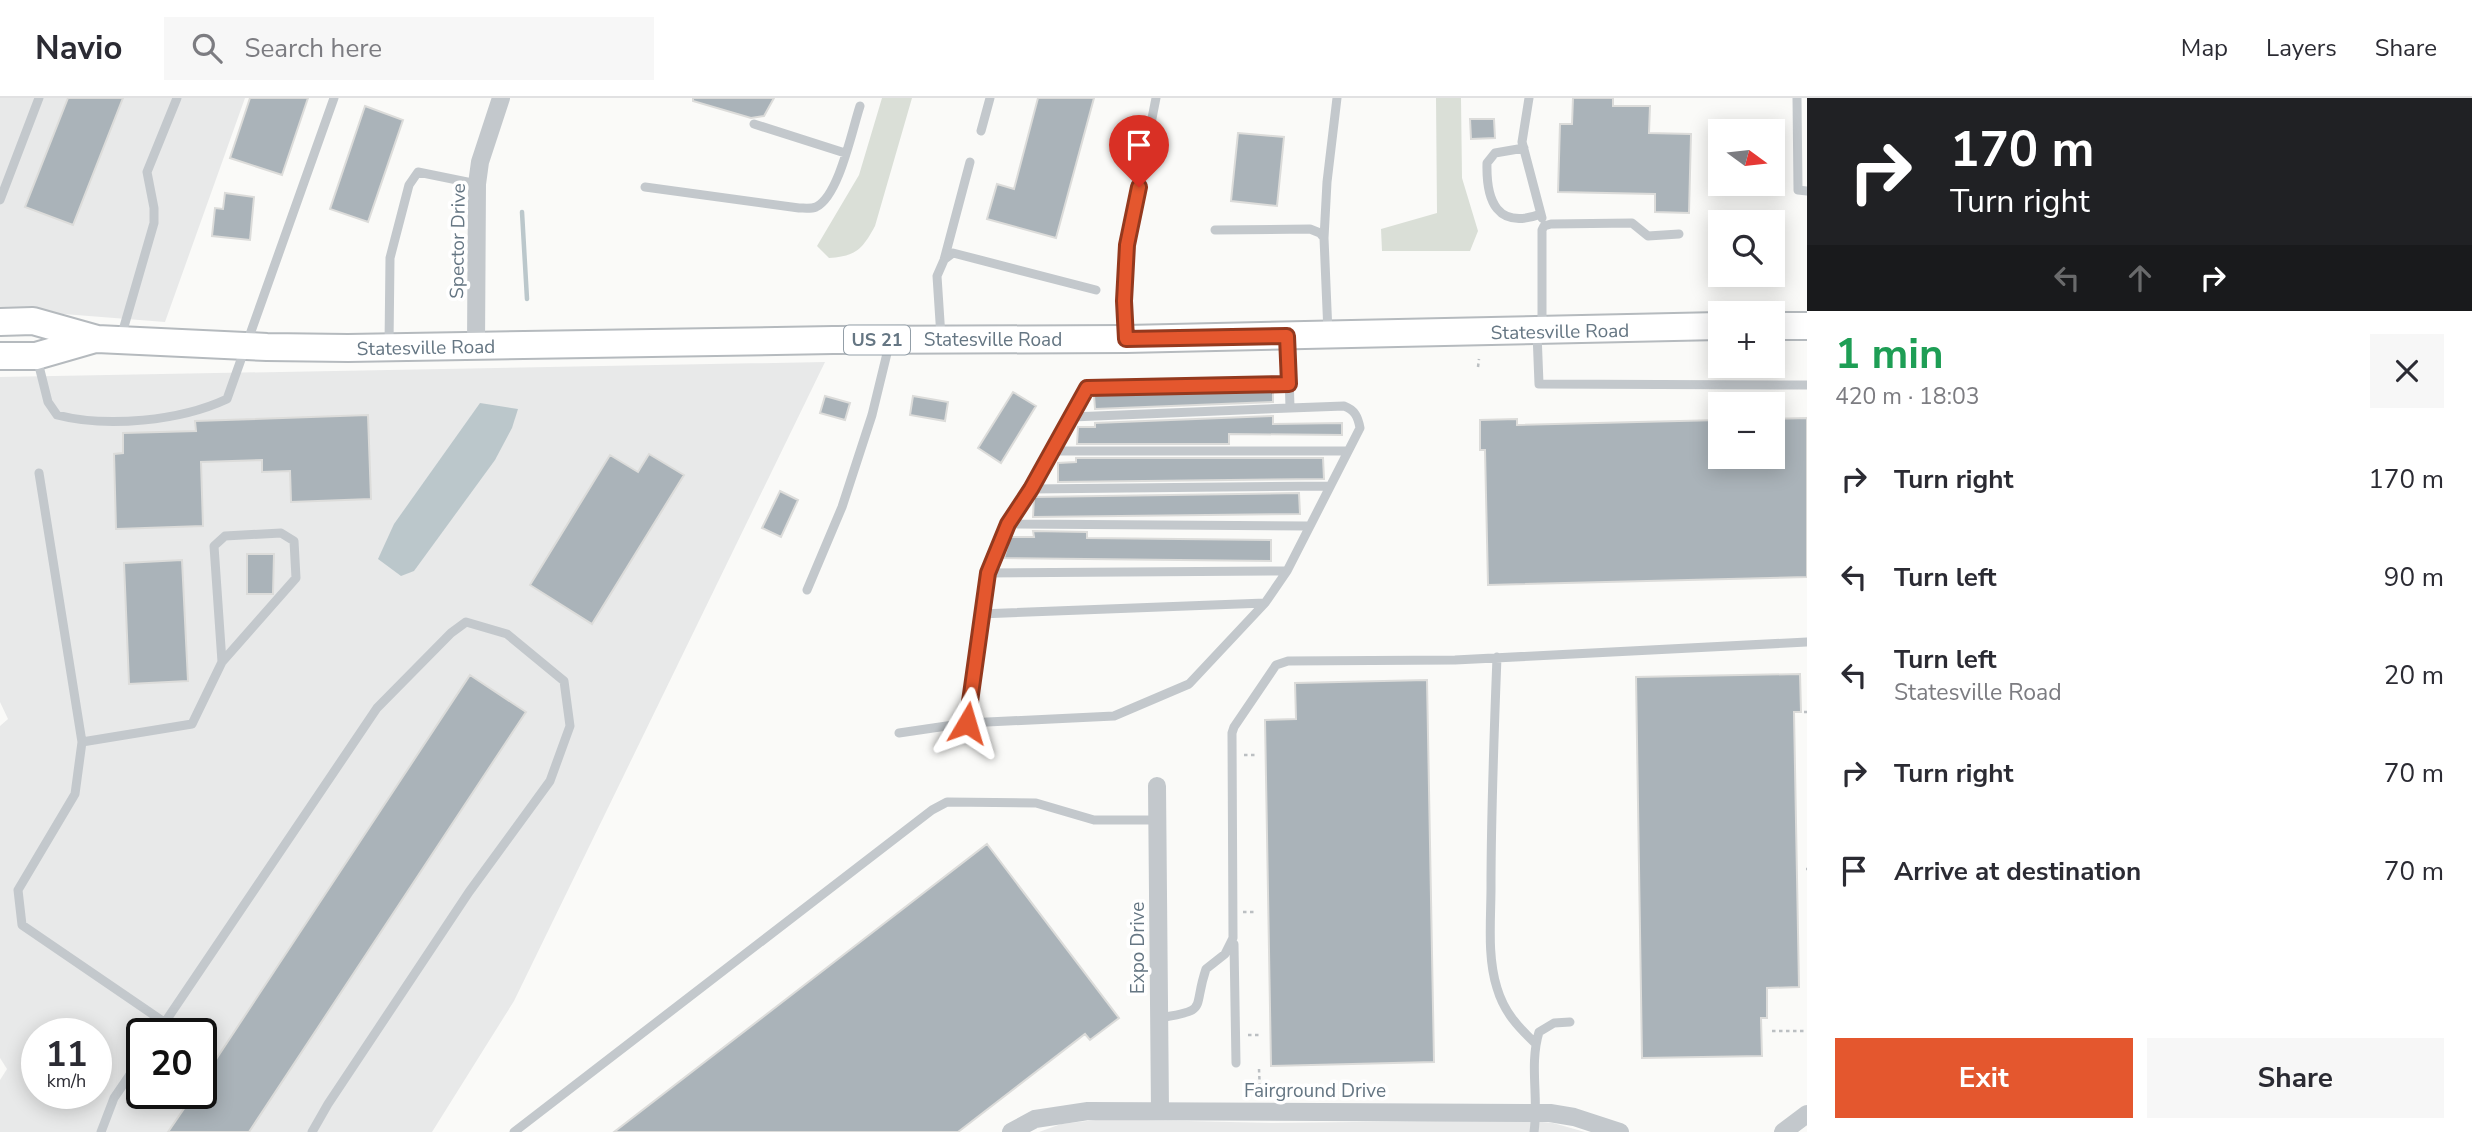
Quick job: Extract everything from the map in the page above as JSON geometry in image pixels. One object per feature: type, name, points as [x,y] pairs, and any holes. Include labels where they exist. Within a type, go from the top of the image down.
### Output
[{"type":"main road","name":"Statesville Road","points":[[0,322],[33,321],[108,339],[245,346],[389,347],[1126,339],[1708,326]]},
{"type":"main road","points":[[1785,326],[1807,326]]},
{"type":"main road","name":"Statesville Road","points":[[0,356],[36,356],[108,339]]},
{"type":"street","name":"Spector Drive","points":[[476,346],[477,184],[480,162],[501,98]]},
{"type":"street","name":"Expo Drive","points":[[1157,786],[1160,1110]]},
{"type":"street","name":"Fairground Drive","points":[[1011,1132],[1035,1119],[1063,1113],[1160,1110],[1537,1113],[1574,1117],[1620,1132]]},
{"type":"street","points":[[1783,1132],[1807,1114]]},
{"type":"lane","points":[[0,200],[39,98]]},
{"type":"lane","points":[[108,339],[154,223],[147,172],[177,98]]},
{"type":"lane","points":[[36,356],[48,402],[57,415],[75,420],[125,420],[170,416],[227,399],[334,98]]},
{"type":"lane","points":[[981,131],[990,98]]},
{"type":"lane","points":[[1126,339],[1124,301],[1127,245],[1156,98]]},
{"type":"lane","points":[[1328,335],[1324,238],[1327,182],[1337,98]]},
{"type":"lane","points":[[1529,98],[1522,142],[1544,226],[1539,384],[1807,385]]},
{"type":"lane","points":[[1797,98],[1798,190],[1807,191]]},
{"type":"lane","points":[[645,187],[799,208],[815,207],[828,197],[836,181],[860,106]]},
{"type":"lane","points":[[754,124],[845,153]]},
{"type":"lane","points":[[1524,148],[1495,153],[1487,163],[1487,182],[1495,208],[1510,219],[1526,219],[1541,214]]},
{"type":"lane","points":[[941,339],[937,276],[944,260],[970,162]]},
{"type":"lane","points":[[389,347],[390,258],[409,185],[418,173],[477,184]]},
{"type":"lane","points":[[1544,226],[1632,223],[1648,236],[1679,234]]},
{"type":"lane","points":[[1215,230],[1310,229],[1324,238]]},
{"type":"lane","points":[[944,260],[953,253],[1096,290]]},
{"type":"lane","points":[[1287,336],[1290,408]]},
{"type":"lane","points":[[807,590],[842,507],[872,415],[890,340]]},
{"type":"lane","points":[[967,723],[988,573],[1008,524],[1031,489],[1087,388],[1289,384]]},
{"type":"lane","points":[[899,733],[967,723],[1114,716],[1189,684],[1265,603],[1287,571],[1360,428],[1352,408],[1345,406],[1072,417]]},
{"type":"lane","points":[[1053,451],[1348,451]]},
{"type":"lane","points":[[39,473],[82,742],[75,794],[18,890],[22,925],[158,1018]]},
{"type":"lane","points":[[1031,489],[1330,486]]},
{"type":"lane","points":[[1008,524],[1308,526]]},
{"type":"lane","points":[[82,742],[192,724],[222,662],[296,578],[294,541],[281,533],[225,536],[214,546],[222,662]]},
{"type":"lane","points":[[988,573],[1287,571]]},
{"type":"lane","points":[[981,614],[1265,603]]},
{"type":"lane","points":[[167,1018],[377,708],[451,633],[467,622],[508,634],[564,681],[570,726],[550,781],[469,892],[327,1104],[312,1132]]},
{"type":"lane","points":[[1236,1063],[1232,733],[1276,665],[1288,661],[1497,657],[1807,642]]},
{"type":"lane","points":[[1497,657],[1491,842],[1491,944],[1496,986],[1505,1010],[1536,1044]]},
{"type":"lane","points":[[514,1132],[910,827],[947,802],[1036,803],[1094,820],[1157,820]]},
{"type":"lane","points":[[1159,1018],[1187,1014],[1195,1008],[1200,1002],[1206,970],[1225,954],[1233,938]]},
{"type":"lane","points":[[1534,1132],[1537,1113],[1534,1066],[1539,1032],[1546,1026],[1570,1022]]},
{"type":"lane","points":[[101,1132],[114,1098],[126,1080]]},
{"type":"path","points":[[1478,367],[1479,359]]},
{"type":"path","points":[[1772,1031],[1805,1031]]},
{"type":"path","points":[[1259,1069],[1259,1093]]},
{"type":"shaded area","points":[[0,98],[245,98],[165,322],[0,309]]},
{"type":"shaded area","points":[[882,98],[912,98],[875,226],[857,250],[846,256],[829,258],[817,246],[859,175]]},
{"type":"shaded area","points":[[1436,98],[1461,98],[1462,178],[1478,231],[1470,251],[1382,251],[1381,229],[1437,213]]},
{"type":"shaded area","points":[[825,362],[514,1001],[432,1132],[0,1132],[0,1080],[7,1069],[0,1058],[0,726],[8,719],[0,702],[0,377]]},
{"type":"shaded area","points":[[480,403],[518,409],[512,428],[495,460],[414,571],[401,576],[378,559],[394,524]]},
{"type":"shaded area","points":[[1104,1119],[1272,1123],[1520,1120],[1553,1123],[1585,1132],[1039,1132],[1061,1124]]},
{"type":"building","points":[[68,98],[123,98],[73,225],[25,207]]},
{"type":"building","points":[[250,98],[308,98],[282,175],[230,158]]},
{"type":"building","points":[[693,98],[774,98],[764,116],[751,118],[693,101]]},
{"type":"building","points":[[1038,98],[1094,98],[1056,238],[987,219],[997,184],[1014,189]]},
{"type":"building","points":[[1573,98],[1613,98],[1613,106],[1650,106],[1649,133],[1691,134],[1689,213],[1655,212],[1655,194],[1558,192],[1560,124],[1572,124]]},
{"type":"building","points":[[365,106],[403,120],[368,222],[330,209]]},
{"type":"building","points":[[1470,119],[1494,119],[1495,138],[1471,139]]},
{"type":"building","points":[[1238,133],[1284,137],[1277,206],[1231,201]]},
{"type":"building","points":[[225,193],[254,197],[250,240],[212,236],[215,208],[223,209]]},
{"type":"building","points":[[1273,391],[1273,402],[1095,409],[1094,395]]},
{"type":"building","points":[[1013,392],[1036,406],[1001,463],[978,448]]},
{"type":"building","points":[[825,396],[850,403],[845,420],[820,413]]},
{"type":"building","points":[[913,396],[948,402],[945,421],[910,415]]},
{"type":"building","points":[[368,415],[371,499],[291,502],[290,471],[262,472],[262,460],[201,462],[203,526],[116,529],[114,454],[123,453],[123,433],[196,431],[195,421]]},
{"type":"building","points":[[1273,416],[1273,424],[1342,423],[1342,435],[1229,434],[1229,444],[1077,444],[1078,427],[1095,427],[1095,423]]},
{"type":"building","points":[[1807,418],[1807,577],[1488,585],[1485,450],[1480,450],[1480,420],[1517,419],[1517,425],[1708,420],[1708,469],[1785,469],[1785,419]]},
{"type":"building","points":[[649,454],[684,475],[592,624],[530,585],[610,455],[638,472]]},
{"type":"building","points":[[1076,458],[1323,458],[1324,479],[1058,482],[1058,463],[1076,462]]},
{"type":"building","points":[[780,491],[798,500],[781,537],[762,528]]},
{"type":"building","points":[[1299,493],[1300,514],[1033,517],[1034,497]]},
{"type":"building","points":[[1033,531],[1087,532],[1087,538],[1271,540],[1271,561],[1004,558],[1010,537],[1034,537]]},
{"type":"building","points":[[247,554],[274,554],[273,594],[247,594]]},
{"type":"building","points":[[182,560],[188,681],[129,684],[124,563]]},
{"type":"building","points":[[1800,674],[1801,712],[1794,712],[1799,987],[1767,988],[1767,1018],[1761,1018],[1762,1056],[1642,1058],[1636,677]]},
{"type":"building","points":[[470,675],[526,712],[249,1132],[168,1132],[184,1109],[217,1109],[217,1058]]},
{"type":"building","points":[[1427,680],[1434,1062],[1271,1066],[1265,720],[1296,719],[1295,683]]},
{"type":"building","points":[[987,844],[1119,1018],[1090,1040],[1085,1034],[958,1132],[614,1132]]},
{"type":"waterway","points":[[522,212],[527,299]]},
{"type":"route","points":[[967,723],[988,573],[1008,524],[1070,422],[1087,388],[1289,384],[1287,336],[1126,339],[1124,301],[1127,245],[1139,187]]}]
